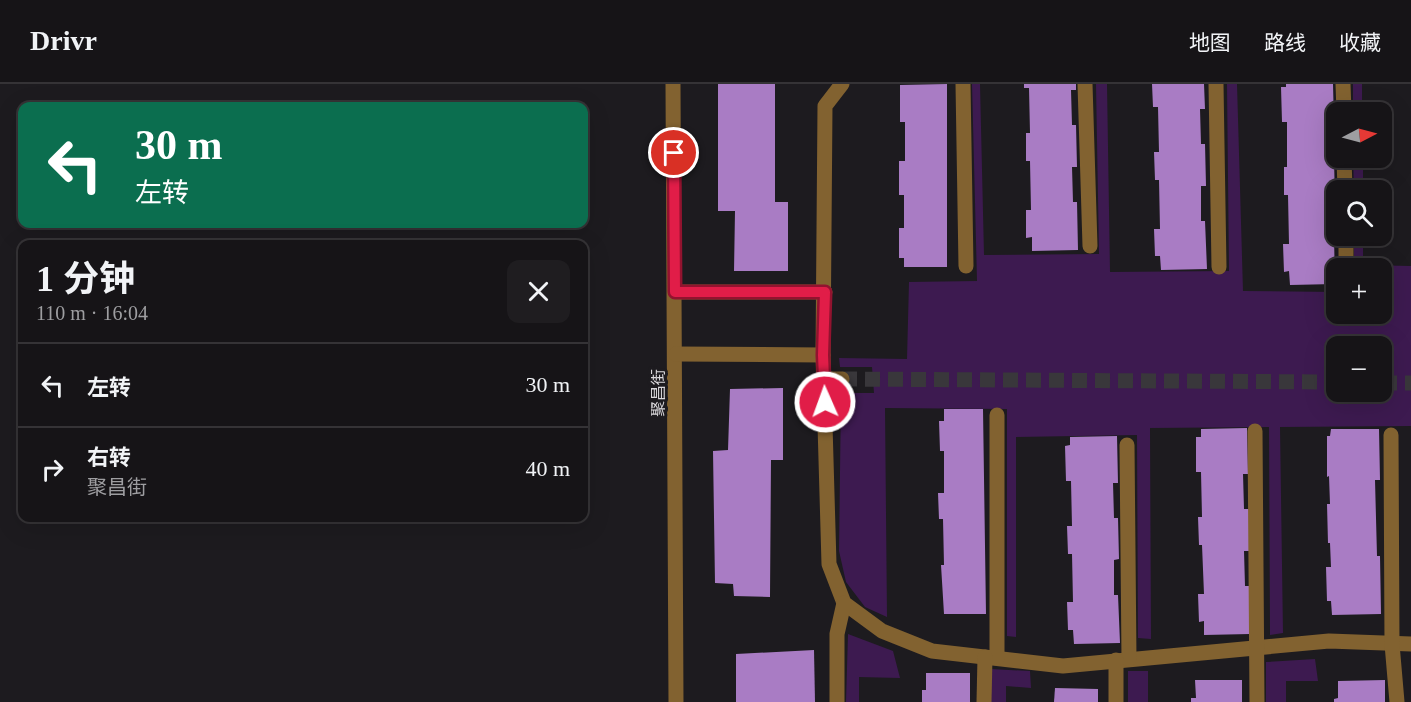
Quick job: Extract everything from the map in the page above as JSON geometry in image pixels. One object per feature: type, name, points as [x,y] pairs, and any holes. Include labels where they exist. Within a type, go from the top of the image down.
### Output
[{"type":"street","name":"聚昌街","points":[[674,84],[676,702]]},
{"type":"street","points":[[837,702],[837,634],[844,603],[830,564],[823,355],[825,106],[842,84]]},
{"type":"street","points":[[963,84],[966,266]]},
{"type":"street","points":[[1085,84],[1090,246]]},
{"type":"street","points":[[1216,84],[1219,267]]},
{"type":"street","points":[[1343,84],[1344,102]]},
{"type":"street","points":[[675,292],[825,292]]},
{"type":"street","points":[[676,354],[823,355]]},
{"type":"street","points":[[824,379],[842,379]]},
{"type":"street","points":[[984,702],[991,657],[997,415]]},
{"type":"street","points":[[1255,431],[1257,702]]},
{"type":"street","points":[[1391,435],[1392,644],[1397,702]]},
{"type":"street","points":[[1116,702],[1123,659],[1127,445]]},
{"type":"street","points":[[844,603],[882,631],[932,651],[1063,666],[1329,641],[1411,645]]},
{"type":"shaded area","points":[[972,84],[980,84],[984,255],[1099,254],[1096,84],[1107,84],[1110,272],[1229,271],[1227,84],[1237,84],[1243,291],[1326,292],[1326,324],[1392,324],[1392,266],[1411,266],[1411,426],[1280,427],[1283,633],[1270,635],[1269,427],[1150,428],[1151,639],[1138,638],[1137,435],[1016,437],[1016,637],[1007,636],[1007,409],[885,408],[887,617],[865,607],[846,582],[839,551],[841,393],[874,393],[872,367],[840,367],[839,358],[907,359],[909,282],[977,281]]},
{"type":"shaded area","points":[[1353,84],[1362,84],[1362,102],[1353,102]]},
{"type":"shaded area","points":[[1353,168],[1363,168],[1363,180],[1354,180]]},
{"type":"shaded area","points":[[1354,246],[1363,246],[1363,258],[1354,258]]},
{"type":"shaded area","points":[[848,634],[893,651],[900,678],[859,677],[859,702],[846,702]]},
{"type":"shaded area","points":[[1315,659],[1318,681],[1286,681],[1286,702],[1266,702],[1266,662]]},
{"type":"shaded area","points":[[990,669],[1030,671],[1031,688],[1006,686],[1006,702],[991,702]]},
{"type":"shaded area","points":[[1128,671],[1148,671],[1148,702],[1128,702]]},
{"type":"building","points":[[718,84],[775,84],[775,202],[788,202],[788,271],[734,271],[735,211],[718,211]]},
{"type":"building","points":[[947,84],[947,267],[904,267],[904,258],[899,258],[899,228],[904,228],[904,195],[899,195],[899,161],[905,161],[905,122],[900,122],[900,85]]},
{"type":"building","points":[[1024,84],[1076,84],[1076,90],[1071,90],[1072,125],[1076,125],[1077,167],[1072,167],[1073,202],[1077,202],[1078,250],[1032,251],[1032,237],[1026,238],[1026,210],[1031,210],[1030,161],[1026,161],[1026,133],[1030,133],[1029,88],[1024,88]]},
{"type":"building","points":[[1152,84],[1204,84],[1205,109],[1200,109],[1201,144],[1205,144],[1206,186],[1201,186],[1201,221],[1205,221],[1207,269],[1161,270],[1160,256],[1155,256],[1154,229],[1160,229],[1159,180],[1155,180],[1154,152],[1159,152],[1158,107],[1153,107]]},
{"type":"building","points":[[1286,84],[1333,84],[1333,102],[1326,102],[1326,168],[1334,168],[1334,180],[1326,180],[1326,246],[1334,246],[1334,258],[1326,258],[1326,284],[1290,285],[1289,271],[1284,272],[1283,244],[1289,244],[1288,195],[1284,195],[1284,167],[1287,167],[1287,122],[1282,122],[1281,87],[1286,87]]},
{"type":"building","points":[[783,388],[783,460],[771,460],[770,597],[734,596],[733,584],[715,583],[713,451],[728,450],[730,389]]},
{"type":"building","points":[[944,409],[983,409],[986,614],[944,614],[941,565],[944,565],[943,519],[939,519],[938,493],[944,493],[944,451],[940,451],[939,421],[944,421]]},
{"type":"building","points":[[1247,428],[1248,474],[1243,474],[1244,509],[1249,509],[1249,551],[1244,551],[1245,586],[1249,586],[1250,634],[1204,635],[1204,621],[1199,622],[1198,594],[1204,594],[1202,545],[1199,545],[1198,517],[1202,517],[1201,472],[1196,472],[1196,437],[1201,437],[1201,429]]},
{"type":"building","points":[[1331,429],[1379,429],[1380,480],[1375,480],[1381,614],[1332,615],[1331,601],[1327,601],[1326,567],[1331,567],[1330,543],[1328,543],[1327,504],[1330,504],[1329,476],[1327,477],[1327,436],[1330,436]]},
{"type":"building","points":[[1117,436],[1118,483],[1113,483],[1114,518],[1118,518],[1119,559],[1114,560],[1114,595],[1118,595],[1120,643],[1074,644],[1073,630],[1068,630],[1067,602],[1073,602],[1072,554],[1068,554],[1067,526],[1072,526],[1071,481],[1066,481],[1065,446],[1070,445],[1070,437]]},
{"type":"building","points":[[814,650],[815,702],[736,702],[736,654]]},
{"type":"building","points":[[926,673],[970,673],[970,702],[922,702],[922,690],[926,690]]},
{"type":"building","points":[[1195,680],[1242,680],[1242,702],[1191,702],[1191,698],[1196,698]]},
{"type":"building","points":[[1385,680],[1385,702],[1334,702],[1334,699],[1338,698],[1338,681]]},
{"type":"building","points":[[1055,688],[1098,689],[1098,702],[1054,702]]},
{"type":"tunnel","points":[[842,379],[1326,382]]},
{"type":"tunnel","points":[[1392,383],[1411,383]]},
{"type":"route","points":[[674,153],[675,292],[825,292],[823,355],[825,402]]}]
